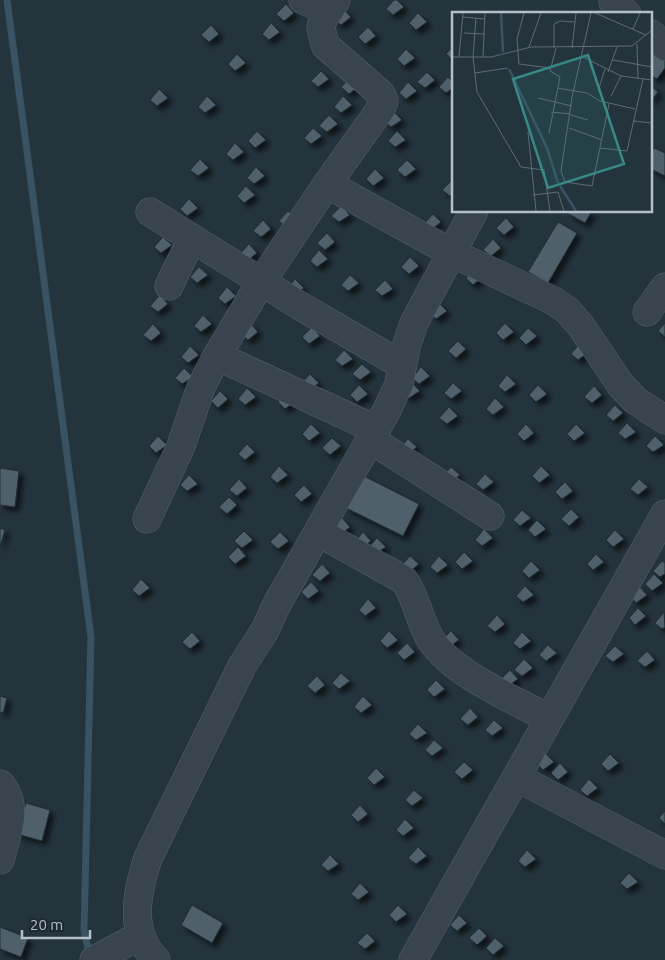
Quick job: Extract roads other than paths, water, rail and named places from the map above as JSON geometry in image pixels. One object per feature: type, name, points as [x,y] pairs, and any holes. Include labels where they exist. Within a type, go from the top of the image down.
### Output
[{"type":"street","points":[[147,519],[181,446],[201,387],[217,356],[261,282],[327,184],[378,114],[384,101],[381,94],[325,45],[321,28],[323,20],[333,6],[303,0]]},
{"type":"street","points":[[652,35],[665,46]]},
{"type":"street","points":[[327,184],[452,253],[552,300],[567,310],[581,326],[620,384],[635,400],[665,420]]},
{"type":"street","points":[[150,212],[302,307],[402,365]]},
{"type":"street","points":[[156,960],[139,936],[137,911],[139,884],[148,858],[242,666],[265,630],[277,604],[373,434],[399,384],[406,347],[414,323],[473,212]]},
{"type":"street","points":[[169,286],[192,238]]},
{"type":"street","points":[[647,312],[665,287]]},
{"type":"street","points":[[217,356],[373,434],[490,516]]},
{"type":"street","points":[[413,960],[548,718],[665,514]]},
{"type":"street","points":[[318,532],[404,580],[411,589],[421,621],[431,641],[452,662],[469,675],[548,718]]},
{"type":"street","points":[[516,777],[665,855]]},
{"type":"street","points":[[0,784],[7,792],[12,807],[0,860]]},
{"type":"street","points":[[100,957],[139,936]]},
{"type":"waterway","points":[[7,0],[91,637],[84,931],[90,956]]}]
